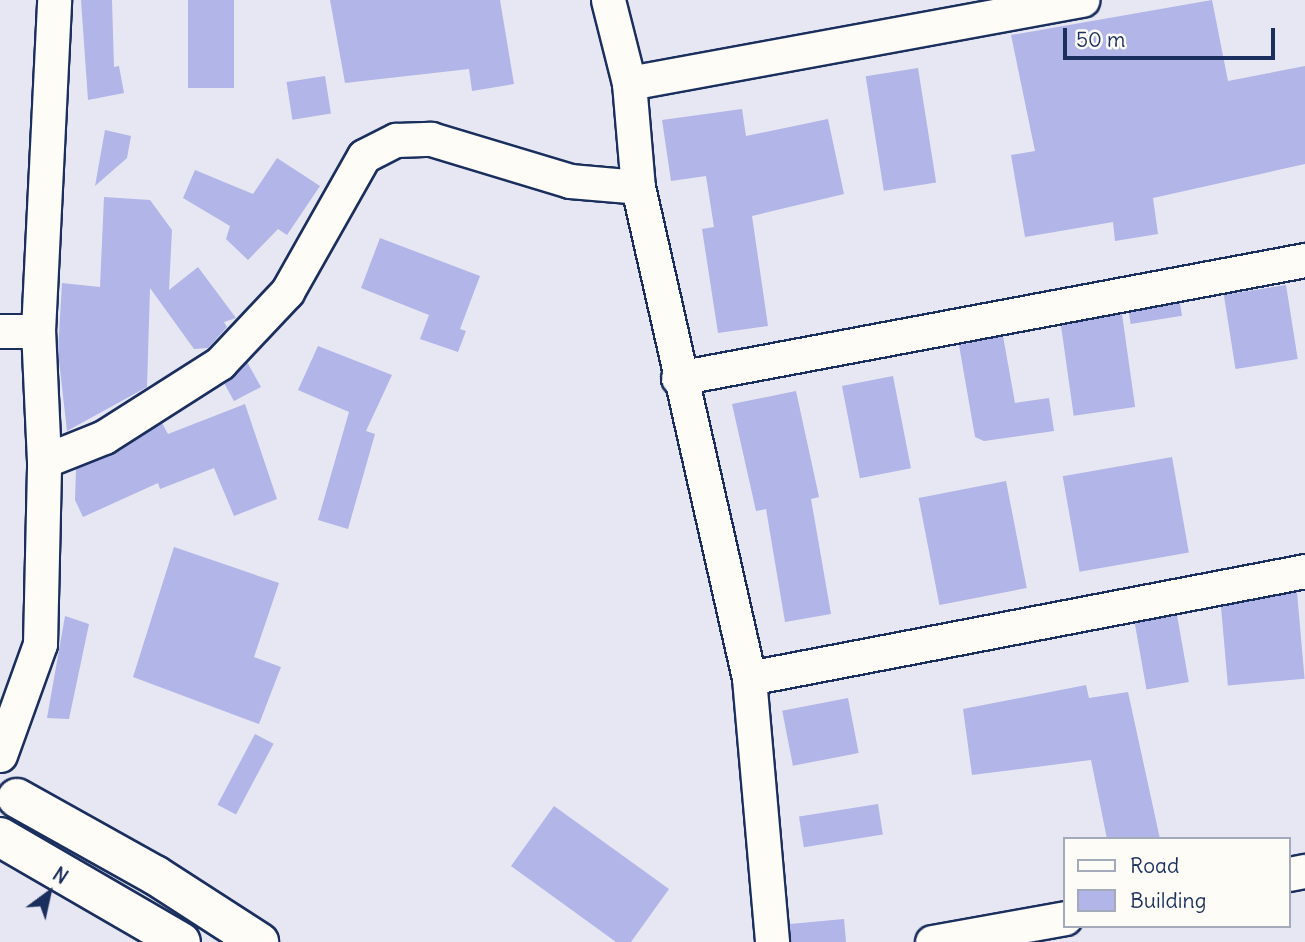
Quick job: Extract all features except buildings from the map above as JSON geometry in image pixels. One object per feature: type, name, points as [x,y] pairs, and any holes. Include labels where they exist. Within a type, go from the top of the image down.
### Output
[{"type":"main road","points":[[6,800],[156,875],[259,942]]},
{"type":"main road","points":[[0,836],[181,942]]},
{"type":"street","points":[[0,755],[40,644],[44,461],[38,331],[54,0]]},
{"type":"street","points":[[607,0],[629,83],[638,187],[678,378],[749,678],[772,942]]},
{"type":"street","points":[[629,83],[992,7],[1082,0]]},
{"type":"street","points":[[44,461],[104,437],[220,363],[287,292],[364,156],[396,140],[431,139],[570,181],[638,187]]},
{"type":"street","points":[[678,378],[1305,260]]},
{"type":"street","points":[[0,331],[38,331]]},
{"type":"street","points":[[749,678],[1305,571]]},
{"type":"street","points":[[932,942],[1064,918]]}]
